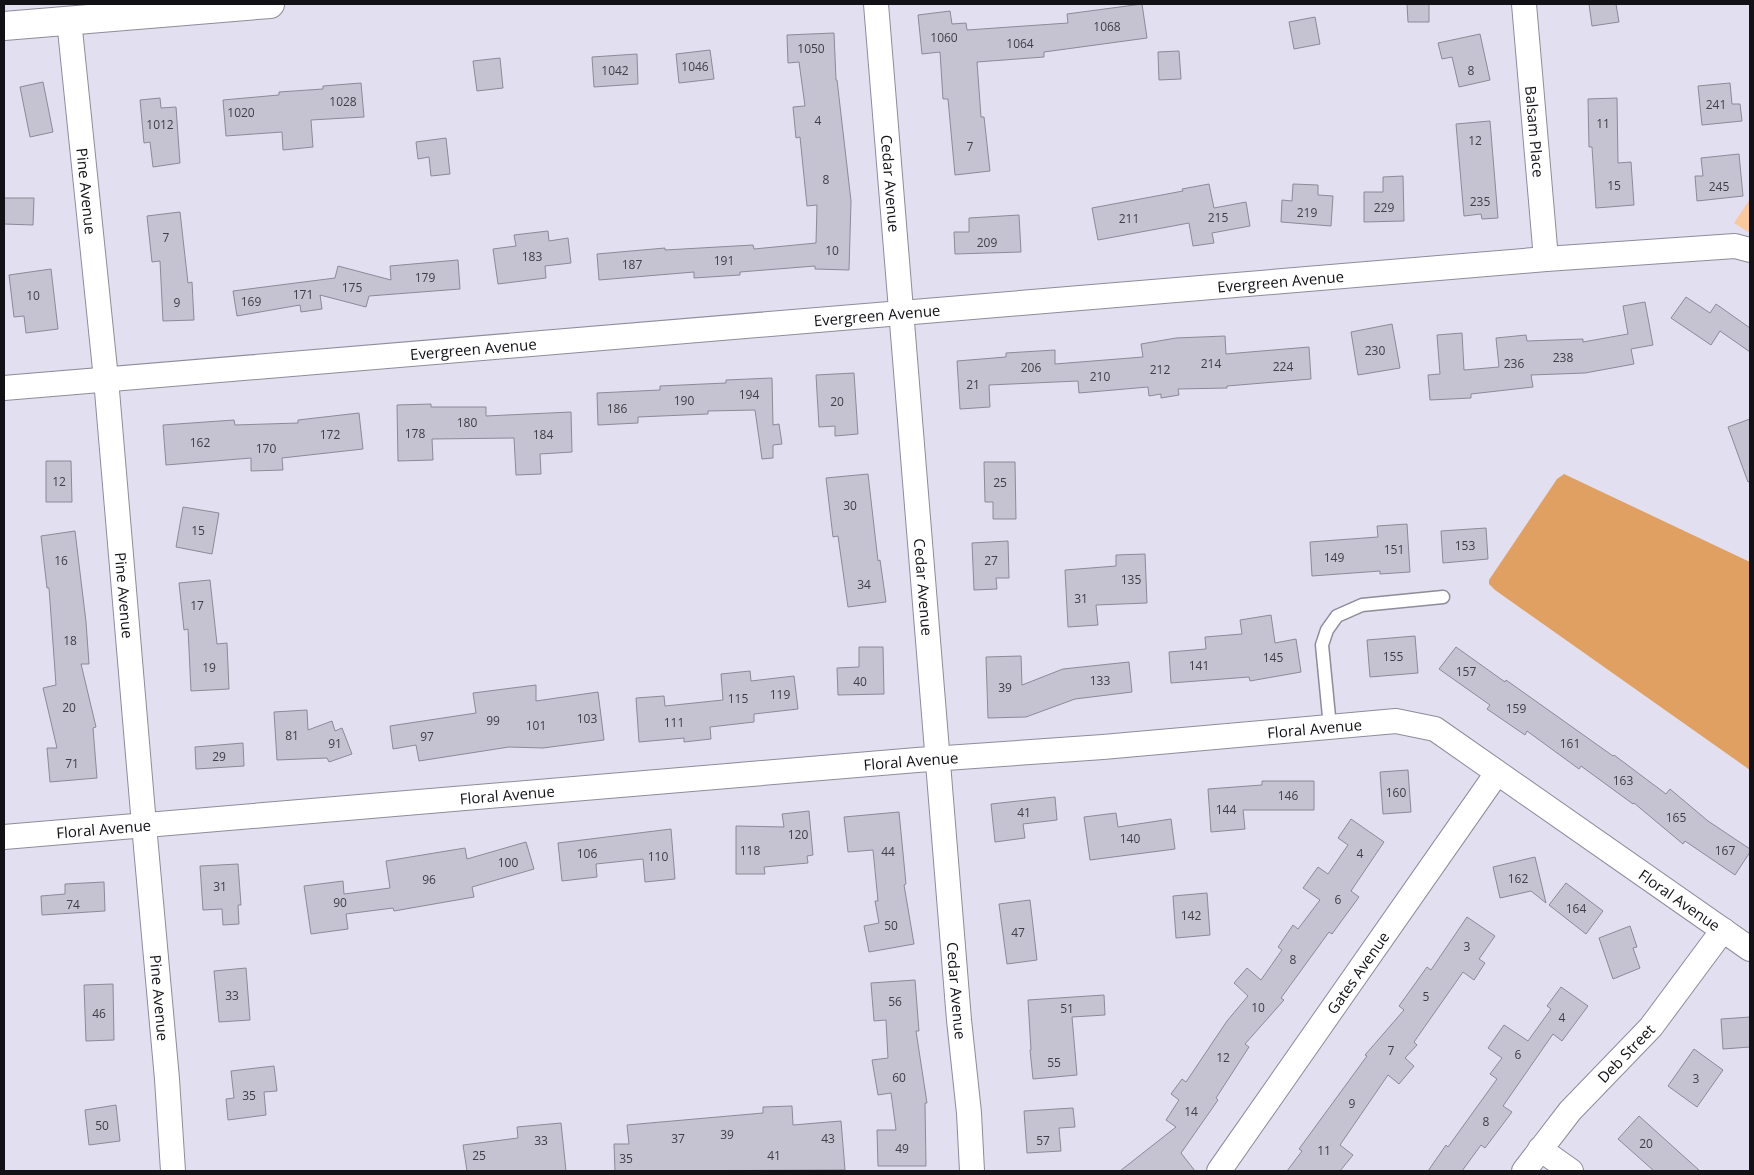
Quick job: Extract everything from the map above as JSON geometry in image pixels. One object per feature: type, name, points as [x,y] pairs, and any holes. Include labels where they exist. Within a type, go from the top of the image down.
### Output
[{"type":"main road","points":[[4,26],[68,12],[270,4]]},
{"type":"street","name":"Cedar Avenue","points":[[876,4],[959,1020],[969,1113],[972,1171]]},
{"type":"street","name":"Balsam Place","points":[[1524,4],[1546,259]]},
{"type":"street","name":"Pine Avenue","points":[[68,12],[106,379],[167,1079],[173,1171]]},
{"type":"street","name":"Evergreen Avenue","points":[[4,388],[1546,259],[1736,246],[1750,250]]},
{"type":"street","name":"Floral Avenue","points":[[4,837],[938,759],[1103,747],[1396,720],[1434,729],[1750,949]]},
{"type":"street","name":"Gates Avenue","points":[[1219,1171],[1497,773]]},
{"type":"street","name":"Deb Street","points":[[1524,1171],[1570,1111],[1651,1027],[1723,930]]},
{"type":"street","points":[[1540,1149],[1570,1171]]},
{"type":"lane","points":[[1330,726],[1322,645],[1327,630],[1337,616],[1362,605],[1443,597]]},
{"type":"shaded area","points":[[1750,199],[1750,233],[1734,223]]},
{"type":"shaded area","points":[[1564,474],[1750,562],[1750,770],[1489,584],[1489,580],[1557,479]]},
{"type":"building","points":[[1142,4],[1147,38],[1044,52],[1044,57],[977,62],[981,117],[984,117],[990,171],[955,175],[948,99],[943,99],[940,52],[922,54],[918,15],[950,11],[952,24],[966,23],[967,30],[1068,23],[1067,14]]},
{"type":"building","points":[[1407,4],[1429,4],[1429,22],[1408,22]]},
{"type":"building","points":[[1589,4],[1616,4],[1619,22],[1592,26]]},
{"type":"building","points":[[1315,17],[1320,44],[1294,49],[1289,22]]},
{"type":"building","points":[[834,33],[836,80],[851,201],[849,270],[815,269],[815,266],[740,272],[740,275],[694,278],[694,272],[599,280],[597,254],[665,248],[665,250],[753,245],[754,249],[816,243],[817,205],[807,206],[800,137],[796,138],[793,107],[805,106],[799,62],[788,63],[787,35]]},
{"type":"building","points":[[1480,34],[1490,80],[1459,87],[1452,57],[1442,59],[1438,43]]},
{"type":"building","points":[[710,50],[714,79],[679,83],[676,54]]},
{"type":"building","points":[[1179,51],[1181,79],[1159,80],[1158,52]]},
{"type":"building","points":[[637,54],[638,84],[594,87],[592,57]]},
{"type":"building","points":[[500,58],[503,88],[477,91],[473,61]]},
{"type":"building","points":[[43,82],[53,132],[30,137],[20,87]]},
{"type":"building","points":[[361,83],[364,117],[311,120],[313,147],[283,150],[282,132],[226,136],[223,100],[279,95],[279,92],[323,89],[323,86]]},
{"type":"building","points":[[1730,83],[1732,104],[1740,104],[1742,121],[1702,125],[1698,86]]},
{"type":"building","points":[[160,98],[161,108],[176,107],[180,163],[153,167],[150,142],[144,143],[140,100]]},
{"type":"building","points":[[1617,98],[1618,163],[1631,162],[1634,205],[1596,208],[1592,147],[1589,147],[1588,99]]},
{"type":"building","points":[[1490,121],[1498,218],[1482,219],[1481,214],[1464,216],[1456,124]]},
{"type":"building","points":[[446,138],[450,174],[431,176],[429,157],[418,159],[416,142]]},
{"type":"building","points":[[1739,154],[1743,196],[1697,201],[1695,176],[1703,176],[1701,158]]},
{"type":"building","points":[[1403,176],[1404,221],[1364,222],[1364,192],[1383,192],[1383,177]]},
{"type":"building","points":[[1209,184],[1214,208],[1246,202],[1250,226],[1212,233],[1214,243],[1193,246],[1189,223],[1098,240],[1092,208],[1183,191],[1182,189]]},
{"type":"building","points":[[1293,184],[1318,185],[1318,195],[1333,196],[1331,226],[1281,222],[1282,200],[1292,201]]},
{"type":"building","points":[[4,198],[34,198],[33,225],[4,224]]},
{"type":"building","points":[[180,212],[188,283],[192,282],[194,320],[163,321],[160,261],[152,262],[147,216]]},
{"type":"building","points":[[1019,215],[1021,252],[955,254],[954,232],[969,232],[969,218]]},
{"type":"building","points":[[548,231],[549,241],[568,238],[571,263],[545,266],[546,278],[498,284],[493,249],[516,246],[514,235]]},
{"type":"building","points":[[458,260],[460,289],[369,296],[366,307],[320,295],[322,309],[301,312],[300,305],[237,316],[233,291],[335,278],[338,266],[391,280],[390,266]]},
{"type":"building","points":[[51,269],[58,329],[26,333],[24,316],[14,317],[9,275]]},
{"type":"building","points":[[1686,297],[1710,313],[1716,304],[1750,328],[1750,352],[1720,331],[1711,345],[1671,318]]},
{"type":"building","points":[[1645,302],[1653,345],[1631,349],[1634,364],[1585,373],[1531,375],[1533,387],[1471,394],[1471,398],[1430,400],[1428,375],[1440,374],[1437,335],[1462,333],[1464,370],[1499,367],[1496,338],[1526,335],[1527,341],[1583,339],[1583,342],[1628,334],[1623,306]]},
{"type":"building","points":[[1392,324],[1400,368],[1358,375],[1351,332]]},
{"type":"building","points":[[1225,336],[1226,354],[1309,347],[1311,379],[1227,386],[1227,388],[1178,389],[1179,395],[1161,398],[1161,394],[1149,396],[1148,387],[1079,393],[1078,381],[989,385],[990,407],[960,409],[957,361],[1006,357],[1006,353],[1055,350],[1055,364],[1143,357],[1141,344],[1176,338]]},
{"type":"building","points":[[854,373],[858,434],[835,436],[835,426],[819,427],[816,375]]},
{"type":"building","points":[[772,378],[773,425],[779,424],[782,444],[773,445],[773,458],[762,459],[755,410],[708,411],[708,414],[638,417],[638,423],[598,425],[597,393],[660,390],[660,386],[726,383],[726,380]]},
{"type":"building","points":[[431,404],[431,407],[486,407],[486,416],[571,412],[572,452],[540,454],[541,474],[516,475],[514,438],[432,439],[433,460],[398,461],[397,405]]},
{"type":"building","points":[[359,413],[363,449],[282,458],[283,470],[251,471],[251,458],[166,465],[163,425],[234,420],[235,425],[298,423],[298,420]]},
{"type":"building","points":[[1750,419],[1750,481],[1748,482],[1728,427]]},
{"type":"building","points":[[46,461],[71,461],[72,502],[46,502]]},
{"type":"building","points":[[984,462],[1015,462],[1016,519],[993,519],[993,502],[985,502]]},
{"type":"building","points":[[868,474],[878,561],[880,560],[886,602],[848,607],[838,536],[833,537],[826,478]]},
{"type":"building","points":[[183,507],[219,513],[212,554],[176,547]]},
{"type":"building","points":[[1407,524],[1410,572],[1380,574],[1380,571],[1312,576],[1310,542],[1378,537],[1377,526]]},
{"type":"building","points":[[1486,528],[1488,559],[1443,563],[1441,531]]},
{"type":"building","points":[[75,531],[89,664],[81,664],[96,727],[93,728],[97,778],[50,782],[47,748],[57,748],[43,688],[56,685],[49,588],[47,588],[41,536]]},
{"type":"building","points":[[1008,541],[1009,578],[996,578],[997,589],[974,590],[972,543]]},
{"type":"building","points":[[1145,554],[1147,603],[1096,605],[1098,625],[1068,627],[1065,570],[1116,566],[1116,555]]},
{"type":"building","points":[[210,580],[217,644],[227,643],[229,689],[191,691],[188,629],[184,630],[179,583]]},
{"type":"building","points":[[1271,615],[1275,643],[1296,639],[1301,672],[1250,681],[1249,677],[1171,683],[1169,652],[1206,649],[1205,637],[1242,634],[1240,620]]},
{"type":"building","points":[[1415,636],[1418,673],[1370,677],[1367,640]]},
{"type":"building","points":[[859,647],[883,647],[884,694],[838,695],[837,668],[859,667]]},
{"type":"building","points":[[1456,647],[1614,755],[1666,794],[1670,789],[1708,821],[1750,849],[1735,875],[1685,841],[1683,844],[1634,803],[1581,766],[1579,769],[1527,731],[1525,735],[1487,709],[1490,705],[1439,669]]},
{"type":"building","points":[[1021,656],[1022,685],[1063,669],[1129,662],[1132,692],[1075,699],[1026,717],[988,718],[986,657]]},
{"type":"building","points":[[750,671],[751,681],[794,676],[798,709],[754,714],[754,722],[710,727],[711,739],[684,742],[684,738],[639,742],[636,698],[664,696],[665,706],[723,700],[721,674]]},
{"type":"building","points":[[536,685],[536,701],[598,692],[604,740],[543,748],[509,747],[419,761],[416,745],[393,749],[390,726],[476,713],[473,693]]},
{"type":"building","points":[[307,710],[308,730],[332,721],[335,731],[342,728],[352,754],[329,762],[327,758],[277,760],[274,712]]},
{"type":"building","points":[[243,743],[244,766],[196,769],[195,747]]},
{"type":"building","points":[[1408,770],[1411,812],[1383,814],[1380,772]]},
{"type":"building","points":[[1262,781],[1314,781],[1314,810],[1243,810],[1245,829],[1211,832],[1208,789],[1262,785]]},
{"type":"building","points":[[1055,797],[1057,820],[1023,824],[1025,838],[995,842],[991,804]]},
{"type":"building","points":[[809,811],[813,855],[807,856],[808,863],[764,867],[765,874],[736,874],[736,826],[784,827],[782,814]]},
{"type":"building","points":[[899,812],[906,884],[904,885],[914,944],[869,952],[864,926],[879,923],[875,901],[878,901],[873,850],[848,852],[844,817]]},
{"type":"building","points":[[1116,813],[1118,827],[1171,819],[1175,849],[1090,860],[1084,817]]},
{"type":"building","points":[[1351,819],[1384,842],[1351,891],[1359,897],[1332,934],[1329,932],[1281,998],[1284,1000],[1245,1044],[1249,1047],[1216,1098],[1218,1100],[1181,1153],[1195,1171],[1120,1171],[1176,1127],[1166,1120],[1179,1100],[1171,1094],[1182,1079],[1186,1082],[1227,1021],[1248,996],[1234,983],[1247,968],[1261,980],[1282,950],[1278,947],[1293,925],[1298,929],[1320,900],[1303,888],[1318,867],[1328,874],[1348,845],[1338,838]]},
{"type":"building","points":[[671,829],[675,879],[645,882],[643,859],[596,864],[597,877],[562,881],[558,843]]},
{"type":"building","points":[[526,842],[534,869],[472,887],[474,897],[394,911],[393,908],[346,914],[348,929],[311,934],[304,886],[343,881],[344,894],[390,888],[386,861],[465,848],[467,859]]},
{"type":"building","points":[[1535,857],[1546,903],[1531,891],[1500,898],[1493,867]]},
{"type":"building","points":[[238,864],[241,905],[238,905],[239,924],[223,925],[222,909],[203,910],[200,866]]},
{"type":"building","points":[[104,882],[105,911],[42,915],[41,896],[65,894],[65,884]]},
{"type":"building","points":[[1566,883],[1603,911],[1586,934],[1549,905]]},
{"type":"building","points":[[1207,893],[1210,935],[1176,938],[1173,896]]},
{"type":"building","points":[[1030,900],[1037,960],[1007,964],[999,904]]},
{"type":"building","points":[[1467,917],[1495,936],[1479,959],[1485,963],[1474,980],[1463,972],[1414,1042],[1417,1045],[1405,1058],[1414,1066],[1399,1084],[1388,1075],[1340,1145],[1353,1155],[1340,1171],[1287,1171],[1302,1151],[1299,1149],[1367,1056],[1365,1055],[1404,1010],[1399,1006],[1427,967],[1431,970]]},
{"type":"building","points":[[1630,926],[1637,947],[1633,948],[1640,968],[1613,979],[1599,938]]},
{"type":"building","points":[[246,968],[250,1020],[219,1022],[214,971]]},
{"type":"building","points":[[915,980],[919,1031],[916,1031],[927,1103],[925,1103],[926,1166],[878,1166],[877,1130],[896,1130],[891,1093],[878,1095],[872,1060],[888,1058],[886,1020],[874,1021],[871,983]]},
{"type":"building","points":[[113,984],[114,1040],[86,1041],[84,985]]},
{"type":"building","points":[[1561,987],[1588,1006],[1562,1041],[1553,1034],[1503,1106],[1512,1112],[1485,1148],[1481,1145],[1462,1171],[1428,1171],[1446,1145],[1448,1147],[1497,1079],[1490,1074],[1502,1058],[1488,1048],[1504,1025],[1528,1041],[1551,1009],[1547,1006]]},
{"type":"building","points":[[1104,995],[1105,1015],[1072,1017],[1077,1075],[1033,1079],[1028,1000]]},
{"type":"building","points":[[1750,1017],[1750,1047],[1723,1049],[1721,1019]]},
{"type":"building","points":[[1694,1049],[1723,1070],[1697,1107],[1668,1086]]},
{"type":"building","points":[[274,1066],[277,1091],[264,1092],[266,1115],[228,1120],[226,1099],[234,1098],[231,1071]]},
{"type":"building","points":[[116,1105],[120,1141],[89,1145],[85,1110]]},
{"type":"building","points":[[792,1106],[793,1125],[841,1121],[845,1170],[615,1171],[614,1144],[629,1144],[627,1125],[763,1113],[763,1107]]},
{"type":"building","points":[[1073,1108],[1075,1127],[1059,1128],[1061,1151],[1027,1153],[1024,1111]]},
{"type":"building","points":[[1639,1116],[1700,1171],[1654,1171],[1618,1139]]},
{"type":"building","points":[[561,1123],[566,1171],[467,1171],[463,1145],[518,1138],[517,1127]]}]
